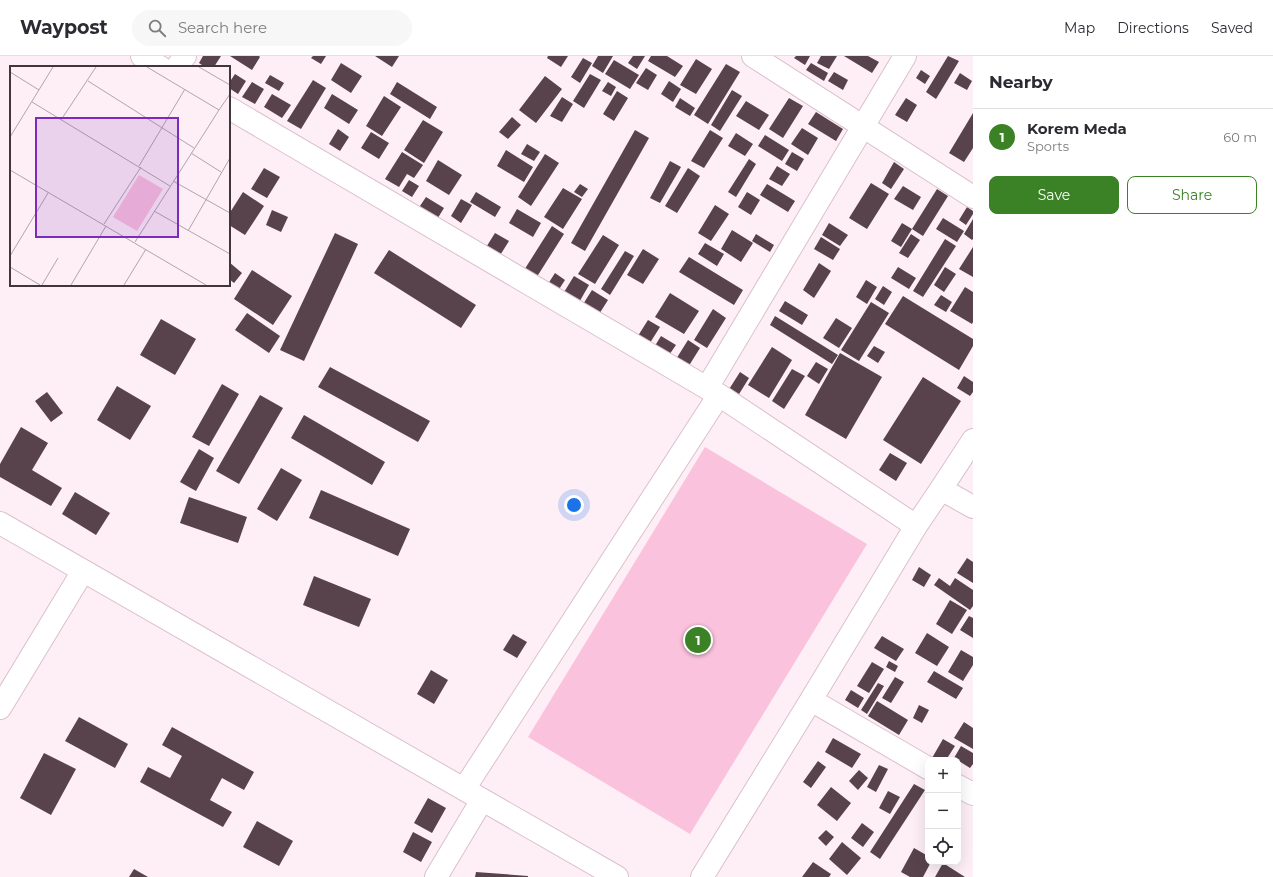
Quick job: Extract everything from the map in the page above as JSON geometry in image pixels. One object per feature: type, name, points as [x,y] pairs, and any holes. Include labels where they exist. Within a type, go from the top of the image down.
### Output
[{"type":"street","points":[[142,56],[158,66]]},
{"type":"street","points":[[178,66],[185,56]]},
{"type":"street","points":[[753,56],[973,197]]},
{"type":"street","points":[[436,877],[473,794],[713,391],[863,126],[905,56]]},
{"type":"street","points":[[230,109],[713,391],[916,526]]},
{"type":"street","points":[[702,877],[916,526],[973,440]]},
{"type":"street","points":[[941,489],[973,507]]},
{"type":"street","points":[[0,523],[617,877]]},
{"type":"street","points":[[0,708],[83,571]]},
{"type":"street","points":[[811,700],[925,766]]},
{"type":"street","points":[[961,788],[973,794]]},
{"type":"shaded area","points":[[705,447],[867,544],[690,834],[528,737]]},
{"type":"building","points":[[203,56],[221,56],[215,66],[204,66],[199,63]]},
{"type":"building","points":[[230,56],[259,56],[260,57],[252,70]]},
{"type":"building","points":[[313,56],[326,56],[321,64],[311,58]]},
{"type":"building","points":[[375,56],[399,56],[392,67]]},
{"type":"building","points":[[548,56],[568,56],[561,67],[547,58]]},
{"type":"building","points":[[598,56],[613,56],[603,73],[592,66]]},
{"type":"building","points":[[633,56],[645,56],[637,69],[628,63]]},
{"type":"building","points":[[651,56],[667,56],[683,66],[675,77],[648,61]]},
{"type":"building","points":[[796,56],[810,56],[805,65],[794,58]]},
{"type":"building","points":[[821,56],[837,56],[829,69],[817,63]]},
{"type":"building","points":[[844,56],[868,56],[879,62],[872,73]]},
{"type":"building","points":[[948,56],[959,61],[936,99],[926,92]]},
{"type":"building","points":[[583,58],[592,63],[580,83],[571,77]]},
{"type":"building","points":[[696,59],[712,69],[696,94],[680,85]]},
{"type":"building","points":[[614,60],[639,75],[630,89],[605,74]]},
{"type":"building","points":[[341,63],[362,76],[351,93],[331,80]]},
{"type":"building","points":[[811,63],[828,73],[824,81],[806,70]]},
{"type":"building","points":[[726,64],[740,72],[708,124],[694,115]]},
{"type":"building","points":[[646,68],[657,75],[648,90],[636,83]]},
{"type":"building","points":[[921,70],[930,76],[925,84],[916,78]]},
{"type":"building","points":[[834,72],[848,80],[843,90],[828,81]]},
{"type":"building","points":[[960,73],[972,81],[967,90],[954,83]]},
{"type":"building","points":[[235,74],[246,81],[238,94],[230,89],[230,82]]},
{"type":"building","points":[[590,74],[601,80],[584,108],[573,101]]},
{"type":"building","points":[[270,75],[284,83],[279,91],[265,83]]},
{"type":"building","points":[[545,76],[562,89],[536,123],[519,110]]},
{"type":"building","points":[[313,80],[326,88],[301,129],[287,121]]},
{"type":"building","points":[[669,81],[681,89],[673,102],[661,94]]},
{"type":"building","points":[[252,82],[264,89],[255,104],[242,97]]},
{"type":"building","points":[[397,82],[437,107],[430,119],[390,94]]},
{"type":"building","points":[[608,82],[616,87],[611,96],[602,91]]},
{"type":"building","points":[[732,90],[742,96],[720,131],[711,125]]},
{"type":"building","points":[[617,91],[628,98],[614,121],[603,114]]},
{"type":"building","points":[[272,94],[291,105],[282,118],[264,107]]},
{"type":"building","points":[[332,94],[358,110],[349,124],[324,108]]},
{"type":"building","points":[[384,96],[401,107],[382,136],[366,126]]},
{"type":"building","points":[[562,97],[573,104],[562,122],[550,116]]},
{"type":"building","points":[[680,98],[695,108],[690,116],[675,107]]},
{"type":"building","points":[[789,98],[803,106],[783,138],[769,129]]},
{"type":"building","points":[[906,98],[917,105],[907,122],[895,115]]},
{"type":"building","points":[[746,101],[769,115],[759,130],[736,116]]},
{"type":"building","points":[[816,112],[843,129],[836,141],[808,124]]},
{"type":"building","points":[[973,113],[973,148],[964,162],[949,153]]},
{"type":"building","points":[[512,117],[521,125],[508,139],[499,132]]},
{"type":"building","points":[[423,120],[443,132],[424,163],[404,150]]},
{"type":"building","points":[[802,128],[818,138],[808,155],[791,144]]},
{"type":"building","points":[[338,129],[349,137],[340,151],[329,144]]},
{"type":"building","points":[[635,130],[649,138],[585,251],[571,243]]},
{"type":"building","points":[[710,130],[723,138],[704,168],[691,161]]},
{"type":"building","points":[[371,132],[389,143],[379,159],[361,148]]},
{"type":"building","points":[[736,133],[753,144],[745,156],[728,146]]},
{"type":"building","points":[[765,135],[789,150],[782,161],[758,146]]},
{"type":"building","points":[[527,144],[540,152],[534,161],[521,154]]},
{"type":"building","points":[[506,150],[533,167],[524,182],[497,166]]},
{"type":"building","points":[[402,152],[423,165],[414,178],[407,174],[399,187],[385,179]]},
{"type":"building","points":[[792,152],[804,159],[797,171],[785,164]]},
{"type":"building","points":[[545,154],[559,163],[531,206],[518,197]]},
{"type":"building","points":[[749,159],[756,164],[736,197],[728,192]]},
{"type":"building","points":[[438,160],[462,175],[449,195],[426,181]]},
{"type":"building","points":[[670,161],[681,167],[660,203],[650,198]]},
{"type":"building","points":[[894,162],[904,169],[891,189],[882,183]]},
{"type":"building","points":[[777,166],[790,174],[782,186],[769,179]]},
{"type":"building","points":[[264,168],[280,177],[267,198],[251,189]]},
{"type":"building","points":[[688,168],[700,176],[677,213],[665,206]]},
{"type":"building","points":[[409,180],[419,186],[412,197],[402,191]]},
{"type":"building","points":[[871,183],[889,194],[867,229],[849,218]]},
{"type":"building","points":[[580,184],[588,189],[582,197],[574,192]]},
{"type":"building","points":[[767,184],[795,201],[788,212],[760,195]]},
{"type":"building","points":[[903,186],[921,197],[913,210],[894,199]]},
{"type":"building","points":[[563,188],[582,199],[563,229],[544,217]]},
{"type":"building","points":[[937,189],[948,196],[923,236],[912,229]]},
{"type":"building","points":[[243,192],[264,206],[245,235],[230,226],[230,212]]},
{"type":"building","points":[[476,192],[501,207],[495,217],[470,202]]},
{"type":"building","points":[[747,192],[760,200],[751,215],[738,207]]},
{"type":"building","points":[[426,197],[444,208],[436,221],[418,209]]},
{"type":"building","points":[[461,199],[472,205],[461,223],[451,216]]},
{"type":"building","points":[[715,205],[729,214],[711,241],[698,233]]},
{"type":"building","points":[[967,207],[973,211],[973,214],[966,225],[959,220]]},
{"type":"building","points":[[517,209],[541,223],[533,237],[509,223]]},
{"type":"building","points":[[272,210],[288,217],[281,232],[266,225]]},
{"type":"building","points":[[943,218],[964,231],[957,242],[936,229]]},
{"type":"building","points":[[973,219],[973,239],[972,240],[964,234]]},
{"type":"building","points":[[829,223],[848,235],[840,246],[822,235]]},
{"type":"building","points":[[902,223],[912,229],[901,247],[891,241]]},
{"type":"building","points":[[552,226],[564,234],[533,283],[521,275]]},
{"type":"building","points":[[732,230],[753,243],[741,262],[721,249]]},
{"type":"building","points":[[335,233],[358,244],[304,361],[280,350]]},
{"type":"building","points":[[495,233],[509,241],[499,257],[485,249]]},
{"type":"building","points":[[756,234],[774,245],[770,252],[752,241]]},
{"type":"building","points":[[911,234],[920,240],[908,258],[899,253]]},
{"type":"building","points":[[603,235],[619,245],[595,284],[578,274]]},
{"type":"building","points":[[821,237],[840,249],[833,260],[814,249]]},
{"type":"building","points":[[945,239],[956,246],[923,297],[913,291]]},
{"type":"building","points":[[705,243],[724,254],[717,266],[698,254]]},
{"type":"building","points":[[973,247],[973,277],[959,269]]},
{"type":"building","points":[[643,249],[659,259],[643,284],[627,275]]},
{"type":"building","points":[[389,250],[476,305],[461,328],[374,273]]},
{"type":"building","points":[[625,251],[634,256],[610,295],[601,289]]},
{"type":"building","points":[[689,257],[743,290],[734,305],[679,272]]},
{"type":"building","points":[[230,263],[242,273],[234,283],[230,280]]},
{"type":"building","points":[[819,263],[831,271],[814,298],[803,290]]},
{"type":"building","points":[[898,267],[916,278],[909,289],[891,278]]},
{"type":"building","points":[[945,267],[956,274],[944,292],[934,285]]},
{"type":"building","points":[[252,270],[292,296],[273,325],[234,299]]},
{"type":"building","points":[[555,273],[565,280],[556,294],[546,287]]},
{"type":"building","points":[[574,276],[589,285],[577,306],[561,297]]},
{"type":"building","points":[[866,280],[877,287],[867,304],[856,297]]},
{"type":"building","points":[[883,286],[892,292],[884,305],[875,299]]},
{"type":"building","points":[[965,287],[973,292],[972,324],[950,311]]},
{"type":"building","points":[[592,290],[608,300],[596,319],[580,309]]},
{"type":"building","points":[[670,293],[699,311],[684,334],[655,317]]},
{"type":"building","points":[[941,295],[952,302],[946,312],[934,305]]},
{"type":"building","points":[[903,296],[973,339],[973,346],[959,370],[885,324]]},
{"type":"building","points":[[785,301],[808,315],[802,325],[779,311]]},
{"type":"building","points":[[871,302],[889,313],[859,361],[841,350]]},
{"type":"building","points":[[713,309],[726,318],[707,348],[694,340]]},
{"type":"building","points":[[247,313],[280,336],[269,353],[235,330]]},
{"type":"building","points":[[775,316],[838,355],[832,364],[770,325]]},
{"type":"building","points":[[836,318],[852,328],[839,348],[823,338]]},
{"type":"building","points":[[161,319],[196,339],[175,375],[140,355]]},
{"type":"building","points":[[648,320],[660,327],[648,346],[636,339]]},
{"type":"building","points":[[661,336],[676,345],[667,358],[653,349]]},
{"type":"building","points":[[688,340],[700,348],[685,372],[673,364]]},
{"type":"building","points":[[874,346],[885,352],[878,363],[867,356]]},
{"type":"building","points":[[772,347],[792,360],[769,398],[748,385]]},
{"type":"building","points":[[840,353],[882,377],[846,439],[805,415]]},
{"type":"building","points":[[816,362],[828,369],[819,384],[807,376]]},
{"type":"building","points":[[330,367],[430,421],[418,442],[318,387]]},
{"type":"building","points":[[792,369],[805,376],[784,409],[772,401]]},
{"type":"building","points":[[740,372],[749,378],[736,399],[726,394]]},
{"type":"building","points":[[964,376],[973,382],[973,392],[970,396],[957,388]]},
{"type":"building","points":[[923,377],[961,401],[921,464],[883,440]]},
{"type":"building","points":[[222,384],[239,394],[209,446],[192,437]]},
{"type":"building","points":[[117,386],[151,406],[130,440],[97,420]]},
{"type":"building","points":[[47,392],[63,413],[51,422],[35,401]]},
{"type":"building","points":[[260,395],[283,408],[239,484],[216,471]]},
{"type":"building","points":[[304,415],[385,462],[372,485],[291,438]]},
{"type":"building","points":[[21,427],[48,443],[32,470],[62,488],[51,506],[0,477],[0,464]]},
{"type":"building","points":[[199,449],[214,458],[196,491],[180,482]]},
{"type":"building","points":[[890,453],[907,463],[896,481],[879,470]]},
{"type":"building","points":[[281,468],[302,480],[277,521],[257,509]]},
{"type":"building","points":[[321,490],[410,529],[398,556],[309,518]]},
{"type":"building","points":[[75,492],[110,513],[96,535],[62,514]]},
{"type":"building","points":[[189,497],[247,517],[238,543],[180,523]]},
{"type":"building","points":[[967,558],[973,562],[973,583],[957,573]]},
{"type":"building","points":[[919,567],[931,575],[924,587],[912,580]]},
{"type":"building","points":[[314,576],[371,599],[359,627],[303,605]]},
{"type":"building","points":[[939,578],[950,586],[955,578],[973,590],[973,606],[970,610],[934,585]]},
{"type":"building","points":[[950,600],[967,610],[952,634],[936,624]]},
{"type":"building","points":[[969,616],[973,618],[973,638],[960,630]]},
{"type":"building","points":[[927,633],[949,647],[937,666],[915,653]]},
{"type":"building","points":[[513,634],[527,642],[517,658],[503,650]]},
{"type":"building","points":[[882,636],[904,649],[896,661],[874,648]]},
{"type":"building","points":[[961,650],[973,657],[973,665],[963,681],[948,672]]},
{"type":"building","points":[[889,661],[898,666],[895,672],[886,667]]},
{"type":"building","points":[[872,662],[884,669],[869,693],[857,686]]},
{"type":"building","points":[[431,670],[448,680],[434,704],[417,694]]},
{"type":"building","points":[[934,671],[963,688],[956,699],[927,682]]},
{"type":"building","points":[[895,677],[904,682],[891,703],[882,698]]},
{"type":"building","points":[[878,683],[884,686],[867,714],[861,710]]},
{"type":"building","points":[[851,690],[864,698],[858,708],[845,700]]},
{"type":"building","points":[[877,701],[908,720],[899,735],[868,716]]},
{"type":"building","points":[[919,705],[929,710],[922,723],[913,718]]},
{"type":"building","points":[[79,717],[128,744],[115,768],[65,741]]},
{"type":"building","points":[[964,722],[973,728],[973,749],[954,738]]},
{"type":"building","points":[[172,727],[254,772],[244,790],[222,778],[210,800],[232,812],[223,827],[140,782],[148,767],[170,778],[182,756],[162,745]]},
{"type":"building","points":[[833,738],[861,754],[852,768],[825,752]]},
{"type":"building","points":[[943,739],[955,746],[948,757],[933,757]]},
{"type":"building","points":[[961,746],[973,753],[973,764],[970,768],[961,762],[961,757],[955,757]]},
{"type":"building","points":[[44,753],[76,769],[51,815],[20,798]]},
{"type":"building","points":[[818,761],[826,767],[811,788],[803,782]]},
{"type":"building","points":[[879,765],[888,769],[876,792],[867,787]]},
{"type":"building","points":[[859,770],[868,778],[858,790],[849,781]]},
{"type":"building","points":[[914,784],[925,790],[880,859],[870,852]]},
{"type":"building","points":[[831,787],[851,803],[837,821],[817,805]]},
{"type":"building","points":[[888,791],[900,797],[890,814],[879,808]]},
{"type":"building","points":[[428,798],[446,808],[432,833],[414,823]]},
{"type":"building","points":[[257,821],[293,841],[279,866],[243,847]]},
{"type":"building","points":[[862,823],[874,832],[863,847],[851,838]]},
{"type":"building","points":[[826,830],[834,837],[826,846],[818,838]]},
{"type":"building","points":[[413,832],[432,842],[421,862],[403,852]]},
{"type":"building","points":[[842,842],[861,858],[847,875],[829,859]]},
{"type":"building","points":[[914,848],[925,854],[925,865],[929,865],[923,877],[910,877],[901,872]]},
{"type":"building","points":[[813,862],[831,874],[829,877],[802,877]]},
{"type":"building","points":[[942,865],[946,865],[965,877],[935,877]]},
{"type":"building","points":[[134,869],[148,877],[129,877]]},
{"type":"building","points":[[476,872],[528,876],[528,877],[475,877]]},
{"type":"place","name":"Korem Meda","points":[[698,640]]}]
